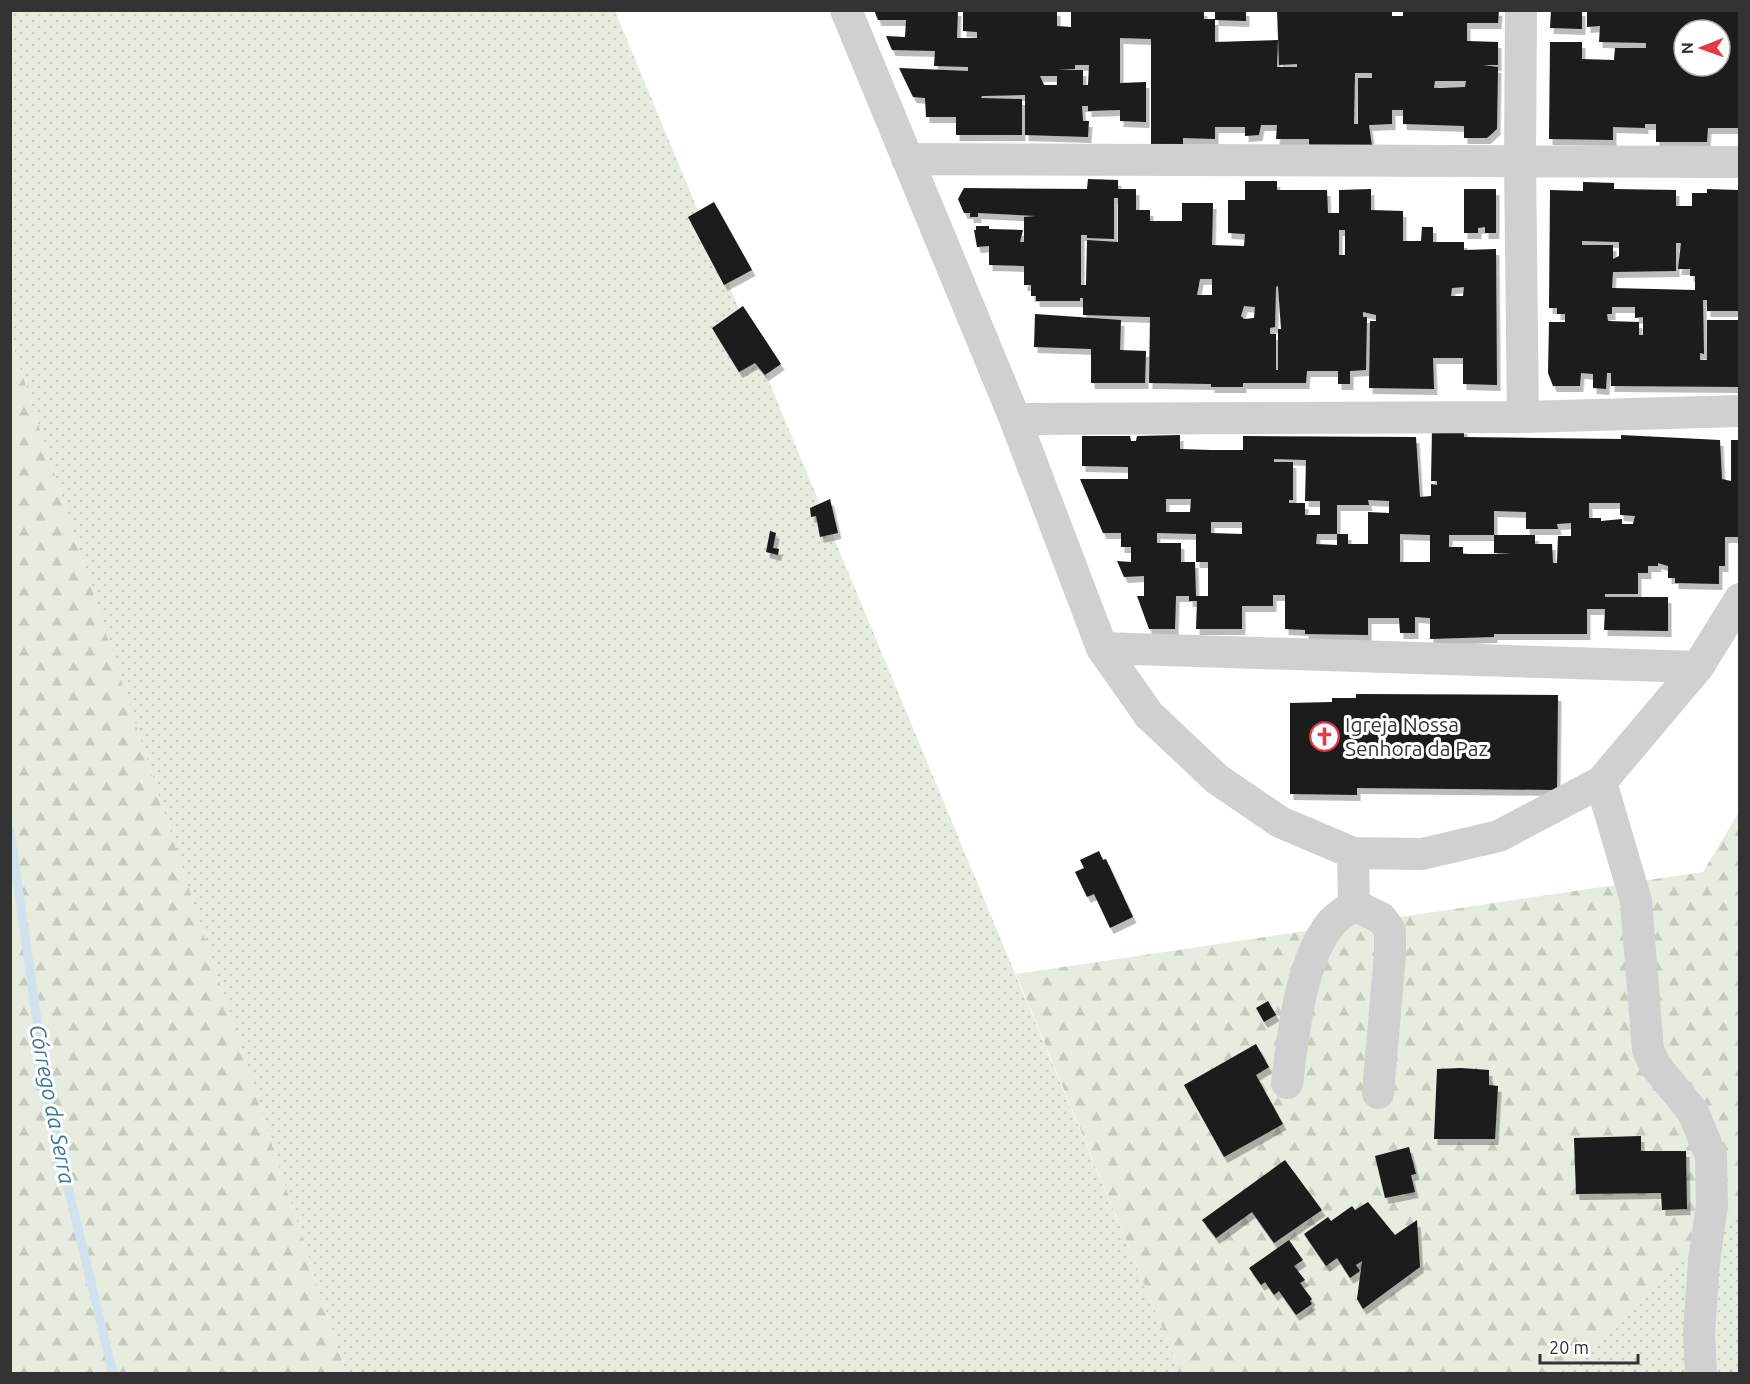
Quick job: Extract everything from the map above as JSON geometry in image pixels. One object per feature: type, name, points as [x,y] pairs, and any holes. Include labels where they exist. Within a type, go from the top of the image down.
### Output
[{"type":"street","points":[[846,10],[1015,418],[1102,648],[1149,715],[1217,779],[1280,822],[1353,853],[1422,854],[1499,836],[1601,782],[1698,667],[1740,598]]},
{"type":"street","points":[[1521,10],[1523,417]]},
{"type":"street","points":[[907,159],[1740,162]]},
{"type":"street","points":[[1015,418],[1523,417],[1740,411]]},
{"type":"street","points":[[1102,648],[1698,667]]},
{"type":"street","points":[[1601,782],[1636,901],[1648,1050],[1655,1065],[1693,1112],[1711,1156],[1713,1205],[1704,1261],[1699,1333],[1701,1374]]},
{"type":"street","points":[[1353,853],[1354,904]]},
{"type":"street","points":[[1287,1083],[1294,1030],[1309,970],[1322,939],[1333,921],[1354,904]]},
{"type":"street","points":[[1354,904],[1381,918],[1390,930],[1378,1093]]},
{"type":"green space","points":[[10,11],[615,11],[1181,1373],[346,1373],[11,340]]},
{"type":"green space","points":[[11,340],[346,1373],[11,1373]]},
{"type":"green space","points":[[1739,812],[1739,1210],[1560,1373],[1181,1373],[1016,974],[1703,872]]},
{"type":"green space","points":[[1739,1210],[1739,1373],[1560,1373]]},
{"type":"building","points":[[874,10],[958,10],[957,38],[977,38],[977,32],[963,31],[963,10],[1057,10],[1057,26],[1071,27],[1071,10],[1204,10],[1204,19],[1215,19],[1215,10],[1246,10],[1246,21],[1215,20],[1215,42],[1278,40],[1277,67],[1297,67],[1297,64],[1279,65],[1277,10],[1392,10],[1392,16],[1403,16],[1403,10],[1499,10],[1498,23],[1467,23],[1467,41],[1498,42],[1498,65],[1483,65],[1498,67],[1497,129],[1487,138],[1464,138],[1464,126],[1403,124],[1403,110],[1392,110],[1392,124],[1369,125],[1372,146],[1309,146],[1309,139],[1276,139],[1277,125],[1261,125],[1259,135],[1245,136],[1245,127],[1215,127],[1215,139],[1183,138],[1183,146],[1151,145],[1151,39],[1120,38],[1120,83],[1146,82],[1146,122],[1120,121],[1120,110],[1088,111],[1088,106],[1082,106],[1083,121],[1089,121],[1088,137],[1025,135],[1025,95],[982,96],[981,98],[1022,99],[1022,135],[956,135],[956,117],[926,117],[925,98],[913,97],[899,68],[968,71],[968,67],[934,66],[935,51],[892,50],[886,36],[905,37],[906,20],[878,20]],"holes":[[[1075,65],[1089,65],[1088,85],[1083,85],[1083,70],[1057,70],[1075,69]],[[1355,73],[1372,73],[1372,78],[1358,78],[1358,124],[1354,124]],[[1040,76],[1057,76],[1057,85],[1044,85]],[[1435,81],[1466,81],[1465,87],[1434,88]]]},
{"type":"building","points":[[1551,10],[1582,10],[1582,29],[1550,28]]},
{"type":"building","points":[[1587,10],[1740,10],[1740,128],[1708,128],[1707,142],[1656,142],[1656,124],[1645,124],[1645,128],[1613,127],[1613,140],[1549,139],[1550,42],[1582,42],[1582,59],[1614,60],[1615,48],[1646,48],[1646,43],[1599,42],[1600,26],[1587,27]]},
{"type":"building","points":[[1088,179],[1118,180],[1118,189],[1136,189],[1136,210],[1150,210],[1150,221],[1182,221],[1182,203],[1213,203],[1212,245],[1244,246],[1245,234],[1228,233],[1228,200],[1245,200],[1245,181],[1277,181],[1277,190],[1327,190],[1328,213],[1339,213],[1339,190],[1371,189],[1371,210],[1403,211],[1403,241],[1421,241],[1422,227],[1433,227],[1433,242],[1464,242],[1464,250],[1496,249],[1497,385],[1463,384],[1463,358],[1433,358],[1434,389],[1369,388],[1370,321],[1376,321],[1376,315],[1363,312],[1363,317],[1367,317],[1366,370],[1350,371],[1350,384],[1338,384],[1338,371],[1307,371],[1306,383],[1243,383],[1243,387],[1149,383],[1150,317],[1083,315],[1083,298],[1080,298],[1080,301],[1036,301],[1036,296],[1031,296],[1031,285],[1024,285],[1024,266],[989,265],[989,246],[977,247],[974,230],[976,226],[989,226],[989,229],[1023,230],[1020,242],[1024,242],[1024,217],[1036,216],[978,213],[978,217],[970,217],[970,213],[964,213],[958,199],[964,188],[1087,189]],"holes":[[[1114,198],[1118,198],[1118,242],[1087,240],[1086,285],[1081,285],[1081,235],[1087,235],[1087,238],[1114,239]],[[1339,230],[1345,230],[1345,255],[1339,255]],[[1200,279],[1212,279],[1212,295],[1197,295]],[[1278,286],[1281,329],[1278,329],[1278,370],[1276,370],[1276,334],[1270,334],[1270,328],[1275,327],[1276,287]],[[1464,287],[1463,296],[1451,296],[1452,288]],[[1244,306],[1255,307],[1254,318],[1244,319],[1241,316]]]},
{"type":"building","points":[[1583,182],[1614,183],[1614,189],[1676,190],[1676,206],[1692,206],[1692,193],[1707,193],[1707,189],[1739,190],[1740,311],[1707,311],[1707,300],[1703,300],[1704,354],[1700,353],[1700,360],[1707,360],[1707,320],[1740,320],[1740,387],[1611,386],[1611,373],[1607,373],[1606,389],[1593,388],[1593,374],[1581,373],[1580,386],[1553,386],[1548,373],[1549,322],[1565,322],[1565,314],[1557,314],[1557,308],[1549,308],[1550,190],[1583,191]],"holes":[[[1582,241],[1619,242],[1619,256],[1613,259],[1613,245],[1582,245]],[[1676,243],[1681,243],[1678,269],[1690,269],[1690,276],[1695,276],[1695,290],[1612,288],[1613,272],[1676,271]],[[1612,307],[1635,307],[1635,318],[1643,317],[1643,335],[1639,335],[1639,322],[1608,321],[1607,314],[1612,314]]]},
{"type":"building","points":[[1464,189],[1496,189],[1496,233],[1485,233],[1485,227],[1478,228],[1478,233],[1464,233]]},
{"type":"building","points":[[714,202],[752,270],[724,285],[688,217]]},
{"type":"building","points":[[743,306],[781,364],[765,375],[755,363],[739,372],[712,328]]},
{"type":"building","points":[[1035,314],[1121,320],[1120,350],[1146,351],[1145,383],[1091,383],[1091,349],[1034,347]]},
{"type":"building","points":[[1432,428],[1464,428],[1464,437],[1621,439],[1621,435],[1720,440],[1722,479],[1731,481],[1731,440],[1740,440],[1740,537],[1725,537],[1725,566],[1719,566],[1719,584],[1675,583],[1675,578],[1668,578],[1668,566],[1658,563],[1658,566],[1648,566],[1648,573],[1638,573],[1638,594],[1605,594],[1605,597],[1668,597],[1668,631],[1604,630],[1605,609],[1587,609],[1587,634],[1494,634],[1494,637],[1430,639],[1430,618],[1415,617],[1415,633],[1400,633],[1399,618],[1368,618],[1368,635],[1305,634],[1305,630],[1285,629],[1285,595],[1273,595],[1273,606],[1242,606],[1242,629],[1196,629],[1197,601],[1189,601],[1189,596],[1176,596],[1175,629],[1149,629],[1137,596],[1144,596],[1144,576],[1124,577],[1117,561],[1131,562],[1131,547],[1121,547],[1121,533],[1103,533],[1080,479],[1128,479],[1128,467],[1082,466],[1082,436],[1130,436],[1131,441],[1136,441],[1137,436],[1180,435],[1180,449],[1211,450],[1243,450],[1243,436],[1416,437],[1420,497],[1431,496],[1431,484],[1437,485],[1437,481],[1431,481]],"holes":[[[1274,459],[1306,460],[1305,501],[1320,501],[1320,515],[1305,515],[1305,503],[1289,503],[1289,500],[1293,500],[1293,462],[1274,462]],[[1166,499],[1191,499],[1190,512],[1166,512]],[[1368,500],[1389,501],[1389,513],[1368,512],[1368,544],[1348,544],[1348,534],[1337,534],[1337,505],[1369,505]],[[1589,503],[1620,503],[1620,515],[1635,516],[1633,524],[1622,524],[1622,519],[1601,521],[1601,518],[1589,518]],[[1494,511],[1526,512],[1526,529],[1558,529],[1557,524],[1571,523],[1571,536],[1558,536],[1557,563],[1553,563],[1552,544],[1535,544],[1535,535],[1494,535]],[[1211,522],[1242,522],[1242,534],[1211,533]],[[1157,533],[1196,534],[1196,562],[1208,562],[1208,596],[1196,596],[1195,562],[1181,562],[1181,543],[1157,543]],[[1317,534],[1337,534],[1337,545],[1316,544]],[[1400,534],[1430,535],[1430,562],[1400,562]],[[1449,535],[1494,535],[1494,553],[1512,554],[1463,554],[1463,547],[1449,547]]]},
{"type":"building","points":[[830,499],[838,533],[820,537],[816,516],[811,517],[810,508]]},
{"type":"building","points":[[770,531],[776,533],[773,548],[779,549],[778,555],[766,552]]},
{"type":"building","points":[[1356,694],[1558,695],[1557,790],[1357,788],[1357,795],[1290,794],[1290,703],[1332,702],[1332,698],[1356,698]]},
{"type":"building","points":[[1099,851],[1103,860],[1106,859],[1133,917],[1110,928],[1094,894],[1087,897],[1075,872],[1084,868],[1080,860]]},
{"type":"building","points":[[1268,1001],[1276,1015],[1264,1022],[1256,1008]]},
{"type":"building","points":[[1256,1044],[1269,1067],[1256,1075],[1283,1124],[1224,1157],[1184,1085]]},
{"type":"building","points":[[1437,1069],[1489,1070],[1489,1085],[1498,1086],[1495,1139],[1434,1139]]},
{"type":"building","points":[[1641,1136],[1641,1151],[1686,1151],[1687,1209],[1662,1210],[1661,1193],[1576,1194],[1574,1138]]},
{"type":"building","points":[[1409,1147],[1416,1174],[1411,1175],[1415,1192],[1385,1198],[1375,1156]]},
{"type":"building","points":[[1285,1160],[1322,1210],[1274,1243],[1252,1212],[1216,1238],[1202,1220]]},
{"type":"building","points":[[1368,1202],[1395,1235],[1417,1220],[1420,1267],[1363,1309],[1357,1299],[1362,1261],[1356,1265],[1360,1271],[1350,1278],[1337,1258],[1326,1266],[1304,1234],[1328,1217],[1331,1221],[1352,1206],[1355,1210]]},
{"type":"building","points":[[1289,1240],[1303,1260],[1294,1266],[1305,1280],[1300,1283],[1312,1299],[1310,1301],[1312,1304],[1296,1315],[1279,1291],[1274,1295],[1265,1282],[1261,1285],[1249,1268]]},
{"type":"waterway","name":"Córrego da Serra","points":[[10,831],[50,1112],[113,1374]]},
{"type":"place","name":"Igreja Nossa Senhora da Paz","points":[[1324,736]]}]
